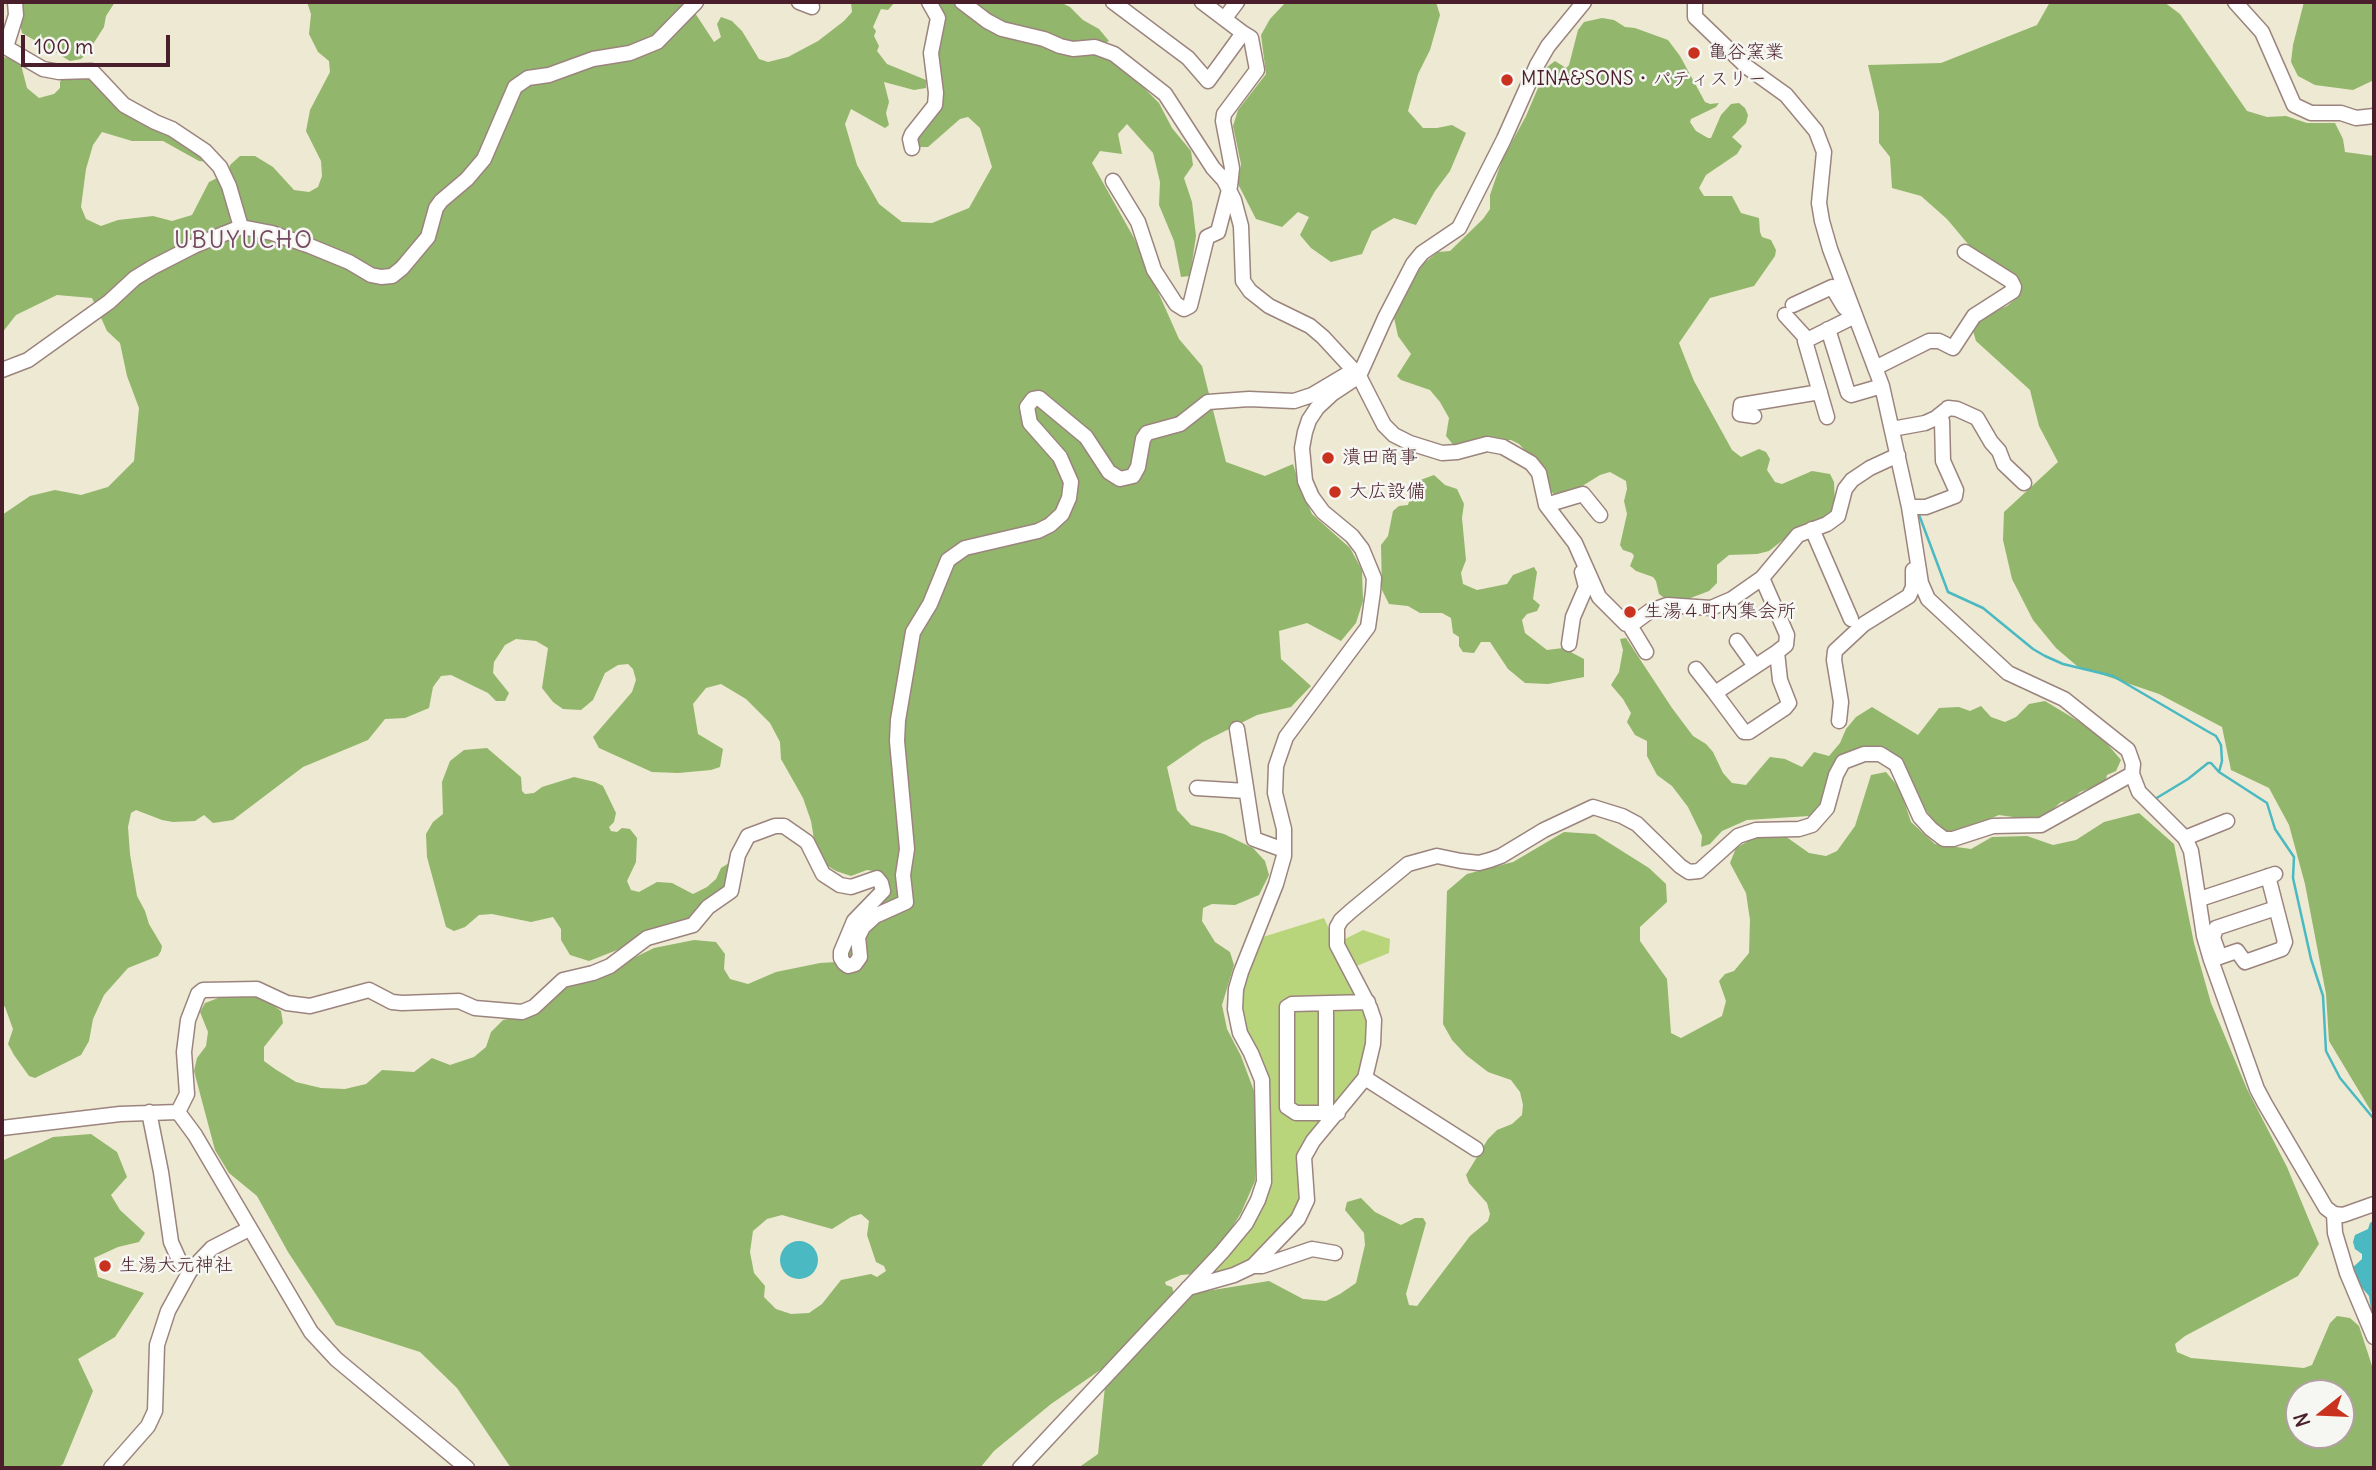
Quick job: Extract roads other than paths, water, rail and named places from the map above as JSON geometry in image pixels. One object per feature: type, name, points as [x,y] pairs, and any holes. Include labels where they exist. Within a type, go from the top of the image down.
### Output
[{"type":"street","points":[[15,2],[16,15],[4,46],[43,69],[60,72],[92,71],[124,105],[172,128],[205,151],[220,167],[229,186],[241,227]]},
{"type":"street","points":[[2,370],[28,360],[153,267],[196,245],[241,227],[271,233],[310,246],[349,262],[371,275],[392,276],[428,237],[440,201],[467,179],[484,159],[515,87],[528,78],[548,75],[657,42],[696,2]]},
{"type":"street","points":[[702,2],[705,5],[709,2]]},
{"type":"street","points":[[912,148],[912,134],[935,105],[931,53],[938,18],[929,2]]},
{"type":"street","points":[[962,2],[1002,29],[1073,49],[1095,47],[1114,54],[1165,94],[1229,188],[1241,226],[1243,281],[1250,291],[1269,306],[1310,326],[1359,376],[1384,425],[1394,435],[1442,453],[1487,444],[1503,447],[1531,463],[1539,473],[1546,505],[1571,537],[1599,597],[1629,624],[1646,652]]},
{"type":"street","points":[[1113,2],[1188,58],[1208,81],[1243,33]]},
{"type":"street","points":[[1113,181],[1138,222],[1154,270],[1177,304],[1184,309],[1190,306],[1207,237],[1218,232],[1229,188],[1232,168],[1224,114],[1257,70],[1251,38],[1202,2]]},
{"type":"street","points":[[1225,19],[1237,2]]},
{"type":"street","points":[[1020,1468],[1222,1252],[1245,1223],[1264,1182],[1262,1080],[1240,1033],[1235,1009],[1236,989],[1276,884],[1284,850],[1284,829],[1275,786],[1276,766],[1286,737],[1368,627],[1374,578],[1368,561],[1352,537],[1323,512],[1312,497],[1305,481],[1302,461],[1305,432],[1313,414],[1332,394],[1359,376],[1385,317],[1413,264],[1422,253],[1459,228],[1543,56],[1584,2]]},
{"type":"street","points":[[1695,2],[1695,17],[1704,27],[1747,67],[1786,94],[1816,131],[1824,152],[1818,203],[1822,221],[1882,386],[1909,507],[1924,593],[1934,607],[2008,673],[2064,699],[2118,740],[2128,750],[2133,764],[2132,774],[2139,792],[2185,838],[2193,858],[2204,936],[2215,959],[2257,1089],[2319,1198],[2334,1214],[2335,1233],[2347,1273],[2374,1337]]},
{"type":"street","points":[[2235,2],[2262,32],[2294,105],[2311,113],[2341,113],[2364,118],[2374,116]]},
{"type":"street","points":[[1875,368],[1929,341],[1939,341],[1953,348],[1973,316],[2013,291],[2011,281],[1965,252]]},
{"type":"street","points":[[1807,339],[1789,310],[1832,287],[1844,307],[1855,316]]},
{"type":"street","points":[[1828,417],[1805,345],[1807,339],[1855,316]]},
{"type":"street","points":[[1828,329],[1848,393],[1851,395],[1882,386]]},
{"type":"street","points":[[178,1112],[187,1094],[184,1052],[188,1020],[198,994],[203,990],[257,989],[287,1003],[310,1006],[369,990],[392,1002],[459,1001],[475,1008],[522,1012],[534,1007],[563,980],[610,966],[647,938],[693,925],[708,907],[731,891],[738,855],[748,836],[775,826],[784,826],[807,842],[823,874],[840,885],[850,887],[877,878],[881,883],[883,891],[854,921],[841,952],[844,963],[855,964],[860,957],[858,937],[863,927],[875,916],[906,902],[903,875],[907,849],[897,741],[913,632],[930,604],[948,560],[965,548],[1038,531],[1050,525],[1062,514],[1069,498],[1071,482],[1060,457],[1030,423],[1027,407],[1032,399],[1039,398],[1086,438],[1109,472],[1120,480],[1133,476],[1147,433],[1180,424],[1208,402],[1249,399],[1294,401],[1312,395],[1349,373],[1359,376]]},
{"type":"street","points":[[1754,416],[1740,414],[1741,405],[1820,392]]},
{"type":"street","points":[[1892,429],[1925,423],[1946,410],[1957,409],[1977,418],[1999,451],[2004,464],[2024,483]]},
{"type":"street","points":[[1909,507],[1926,507],[1955,496],[1956,490],[1943,461],[1946,410]]},
{"type":"street","points":[[1629,624],[1650,611],[1667,605],[1702,609],[1725,604],[1762,578],[1798,535],[1838,516],[1845,489],[1852,480],[1870,467],[1898,455]]},
{"type":"street","points":[[1546,505],[1588,491],[1600,515]]},
{"type":"street","points":[[1812,529],[1851,619]]},
{"type":"street","points":[[1569,644],[1571,625],[1586,587],[1571,537]]},
{"type":"street","points":[[1839,721],[1835,652],[1864,624],[1909,596],[1914,579],[1912,553],[1916,550]]},
{"type":"street","points":[[1715,693],[1786,645],[1787,635],[1762,578]]},
{"type":"street","points":[[1737,640],[1755,666]]},
{"type":"street","points":[[1696,669],[1744,732],[1749,732],[1789,703],[1780,680],[1777,652]]},
{"type":"street","points":[[1237,729],[1254,839],[1284,850]]},
{"type":"street","points":[[1188,1288],[1234,1275],[1253,1266],[1298,1219],[1307,1200],[1304,1157],[1332,1112],[1365,1078],[1373,1042],[1374,1020],[1368,1002],[1337,945],[1337,927],[1351,911],[1408,864],[1437,856],[1470,862],[1490,860],[1593,807],[1637,824],[1689,872],[1699,870],[1738,836],[1756,830],[1799,829],[1812,825],[1827,808],[1836,775],[1843,762],[1864,754],[1880,754],[1896,764],[1920,817],[1944,839],[1953,839],[1993,826],[2041,825],[2132,774]]},
{"type":"street","points":[[1197,788],[1246,791]]},
{"type":"street","points":[[2185,838],[2227,821]]},
{"type":"street","points":[[2200,900],[2272,875],[2276,908],[2285,942],[2282,949],[2245,961],[2237,951],[2215,959]]},
{"type":"street","points":[[2215,959],[2213,938],[2216,928],[2276,908]]},
{"type":"street","points":[[1332,1112],[1289,1110],[1286,1101],[1287,1007],[1292,1004],[1368,1002]]},
{"type":"street","points":[[1326,1004],[1332,1112]]},
{"type":"street","points":[[1365,1078],[1476,1149]]},
{"type":"street","points":[[149,1112],[171,1242],[180,1262],[190,1271]]},
{"type":"street","points":[[2,1128],[50,1120],[178,1112]]},
{"type":"street","points":[[178,1112],[195,1135],[311,1332],[336,1359],[467,1468]]},
{"type":"street","points":[[2334,1214],[2343,1215],[2374,1204]]},
{"type":"street","points":[[111,1468],[148,1426],[155,1410],[157,1345],[168,1311],[190,1271],[212,1248],[248,1228]]},
{"type":"street","points":[[1253,1266],[1262,1266],[1312,1249],[1335,1253]]},
{"type":"water","points":[[2374,1220],[2374,1329],[2369,1296],[2358,1283],[2352,1268],[2362,1259],[2362,1254],[2355,1249],[2355,1235],[2368,1229]]},
{"type":"water","points":[[799,1241],[812,1247],[818,1260],[812,1273],[799,1279],[786,1273],[780,1260],[786,1247]]},
{"type":"waterway","points":[[1918,512],[1948,592],[1983,608],[2045,656],[2063,664],[2113,676],[2216,736],[2221,745],[2222,761],[2219,772],[2267,803],[2275,829],[2294,857],[2293,878],[2311,959],[2323,996],[2326,1051],[2340,1078],[2374,1119]]},
{"type":"waterway","points":[[2155,799],[2208,763],[2219,772]]},
{"type":"place","name":"亀谷窯業","points":[[1694,53]]},
{"type":"place","name":"MINA&SONS・パティスリー","points":[[1507,80]]},
{"type":"place","name":"潰田商事","points":[[1328,458]]},
{"type":"place","name":"大広設備","points":[[1335,492]]},
{"type":"place","name":"生湯４町内集会所","points":[[1630,612]]},
{"type":"place","name":"生湯大元神社","points":[[105,1266]]},
{"type":"district","name":"UBUYUCHO","points":[[244,241]]}]
